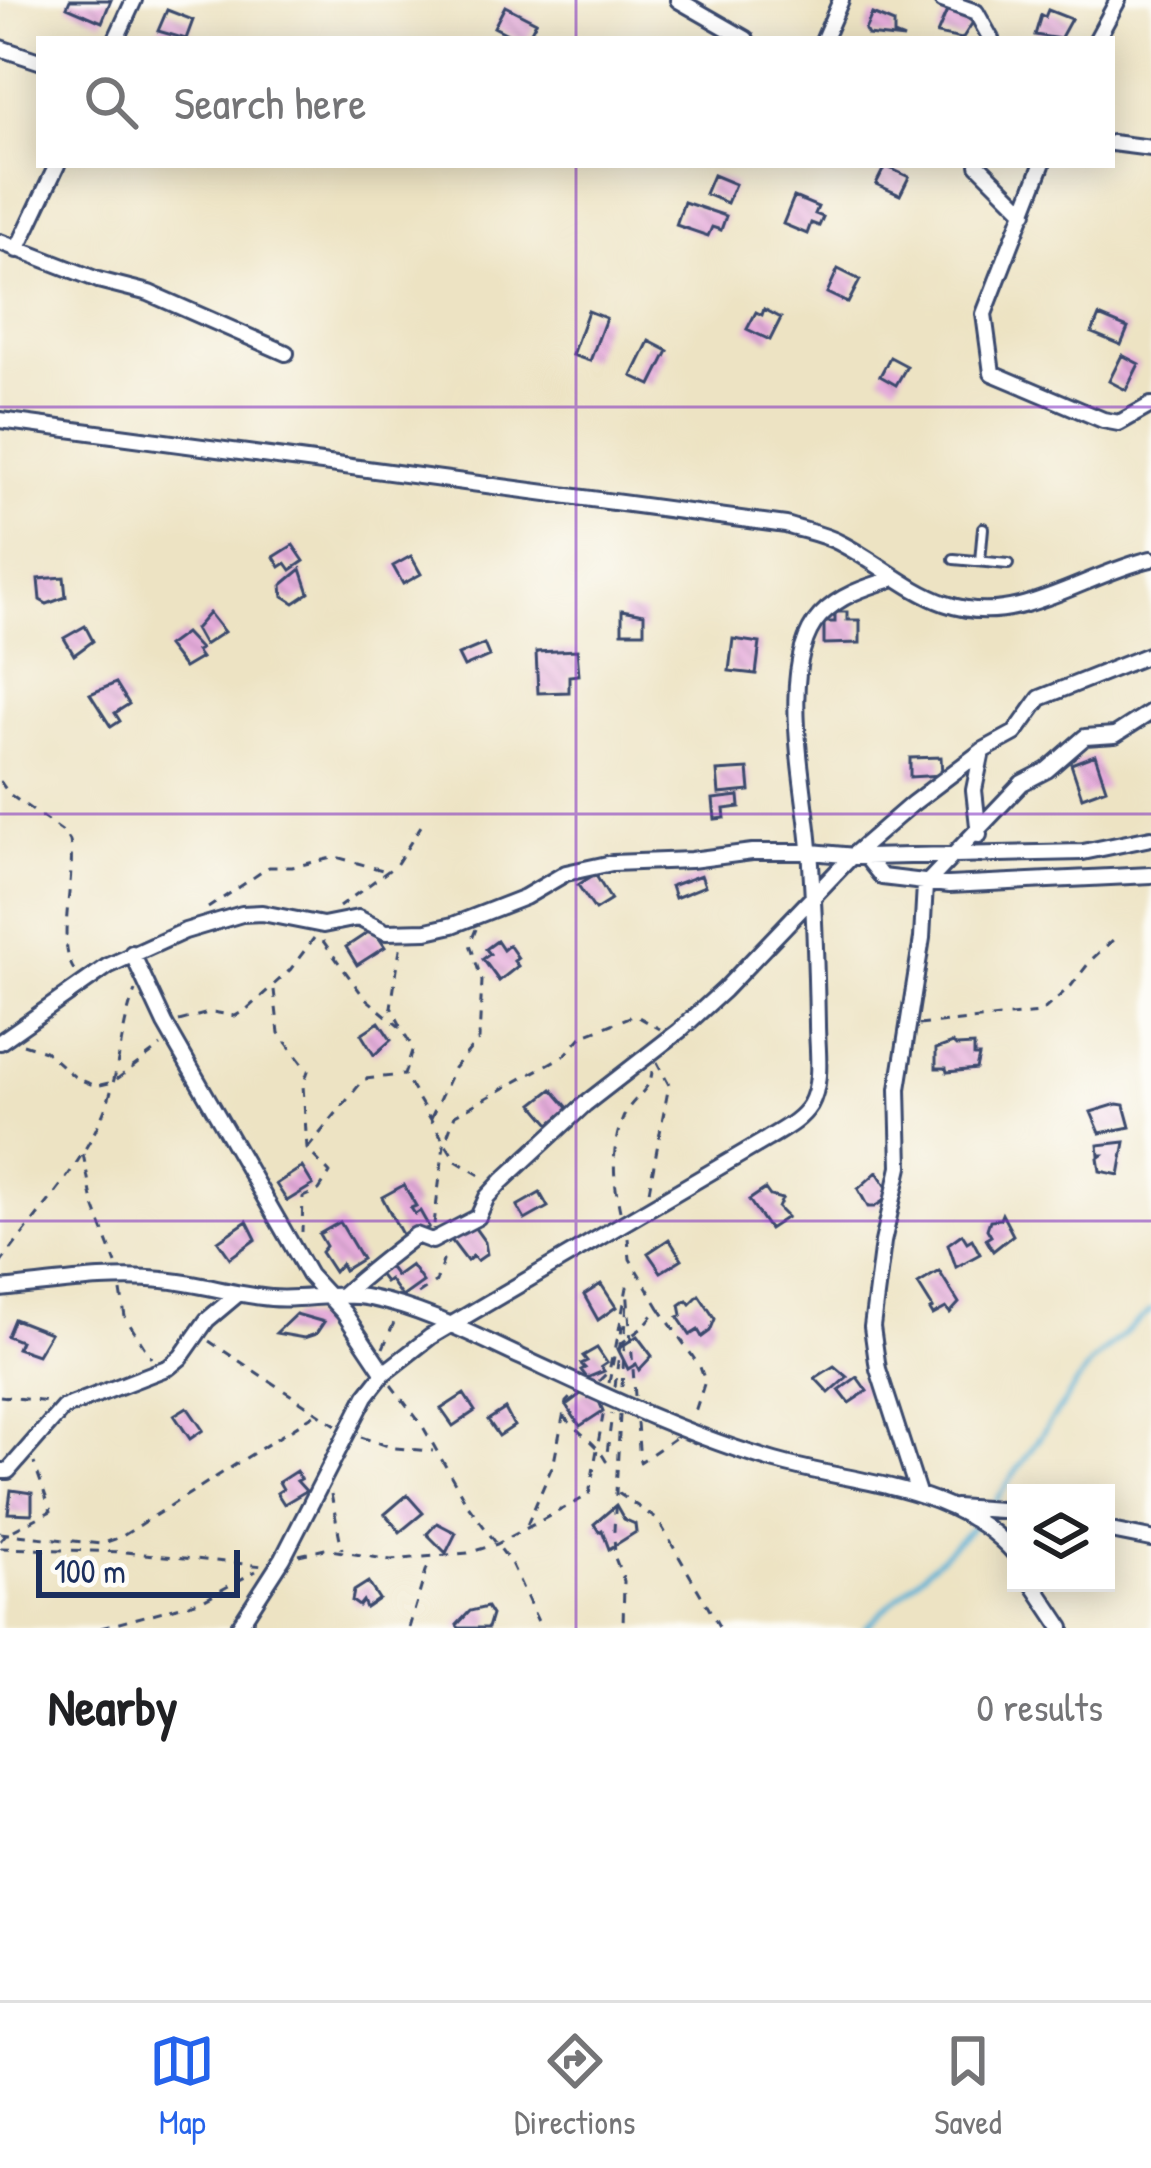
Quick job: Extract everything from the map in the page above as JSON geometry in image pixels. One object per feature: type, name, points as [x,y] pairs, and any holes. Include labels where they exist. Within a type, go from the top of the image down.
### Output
[{"type":"street","points":[[117,36],[134,0]]},
{"type":"street","points":[[678,0],[702,5],[742,36]]},
{"type":"street","points":[[825,36],[841,0]]},
{"type":"street","points":[[942,0],[976,12],[989,36]]},
{"type":"street","points":[[1099,36],[1118,0]]},
{"type":"street","points":[[0,47],[36,60]]},
{"type":"street","points":[[1115,143],[1151,148]]},
{"type":"street","points":[[17,250],[56,168]]},
{"type":"street","points":[[981,168],[1025,212]]},
{"type":"street","points":[[1041,168],[984,314],[992,373],[1103,421],[1119,423],[1151,405]]},
{"type":"street","points":[[0,242],[149,293],[286,353]]},
{"type":"street","points":[[0,420],[787,525],[839,542],[892,579],[944,603],[994,610],[1018,607],[1118,567],[1151,560]]},
{"type":"street","points":[[238,1628],[283,1558],[381,1367],[767,1139],[799,1119],[812,1102],[818,1082],[811,852],[797,697],[803,651],[818,618],[852,591],[892,579]]},
{"type":"street","points":[[334,1295],[370,1274],[381,1259],[416,1235],[432,1241],[473,1221],[502,1180],[585,1104],[724,991],[811,898],[912,804],[982,751],[1015,733],[1040,698],[1151,654]]},
{"type":"street","points":[[918,1493],[878,1369],[872,1327],[883,1242],[900,1167],[898,1089],[922,938],[925,885],[1022,783],[1047,770],[1085,736],[1115,735],[1151,712]]},
{"type":"street","points":[[980,852],[974,790],[982,751]]},
{"type":"street","points":[[2,1040],[84,980],[132,953],[223,918],[262,913],[323,925],[358,918],[386,932],[402,932],[440,928],[524,897],[566,873],[612,863],[811,852],[859,857],[1084,852],[1151,838]]},
{"type":"street","points":[[859,857],[882,877],[925,885],[1151,874]]},
{"type":"street","points":[[132,953],[169,1031],[287,1239],[309,1275],[334,1295],[381,1367]]},
{"type":"street","points":[[0,1289],[119,1278],[182,1282],[286,1299],[334,1295],[402,1306],[682,1430],[788,1464],[918,1493],[953,1507],[1007,1547]]},
{"type":"street","points":[[0,1471],[8,1471],[63,1408],[157,1373],[181,1357],[238,1294]]},
{"type":"street","points":[[953,1507],[1007,1510]]},
{"type":"street","points":[[1115,1532],[1151,1539]]},
{"type":"street","points":[[1042,1592],[1062,1628]]},
{"type":"lane","points":[[980,561],[983,528]]},
{"type":"lane","points":[[954,559],[1008,564]]},
{"type":"path","points":[[0,781],[9,794],[70,841],[66,957],[84,980]]},
{"type":"path","points":[[323,925],[342,903],[388,872],[421,826]]},
{"type":"path","points":[[184,931],[218,899],[269,867],[302,866],[336,856],[388,872]]},
{"type":"path","points":[[430,1119],[454,1068],[479,1039],[482,981],[470,944],[482,914]]},
{"type":"path","points":[[2,1040],[45,1052],[85,1084],[112,1082],[169,1031],[212,1012],[236,1016],[290,970],[318,932],[364,997],[401,1028]]},
{"type":"path","points":[[402,932],[391,1007],[413,1048],[404,1075],[456,1161],[474,1173],[502,1180]]},
{"type":"path","points":[[906,1027],[1040,1012],[1113,940]]},
{"type":"path","points":[[0,1264],[83,1152],[106,1106],[124,1018],[140,976]]},
{"type":"path","points":[[272,986],[278,1000],[279,1033],[308,1071],[303,1085],[307,1149],[330,1173],[320,1190],[303,1197],[303,1240]]},
{"type":"path","points":[[542,1628],[511,1563],[381,1367],[402,1306],[436,1282],[443,1261],[432,1241],[451,1121],[461,1110],[565,1055],[582,1036],[635,1015],[656,1029],[679,1031]]},
{"type":"path","points":[[637,1418],[640,1462],[682,1430],[697,1410],[705,1381],[630,1259],[618,1207],[617,1136],[628,1108],[651,1084],[653,1055],[669,1085],[667,1114],[652,1164],[650,1205]]},
{"type":"path","points":[[307,1149],[364,1079],[404,1075]]},
{"type":"path","points":[[83,1152],[93,1203],[115,1257],[125,1317],[147,1348],[157,1373]]},
{"type":"path","points":[[627,1287],[635,1396]]},
{"type":"path","points":[[623,1628],[623,1578],[614,1551],[627,1287]]},
{"type":"path","points":[[283,1558],[343,1550],[391,1560],[429,1559],[497,1544],[589,1495],[627,1287]]},
{"type":"path","points":[[527,1527],[554,1462],[566,1402],[586,1383],[597,1384],[609,1371],[616,1348],[659,1308]]},
{"type":"path","points":[[197,1334],[348,1432],[394,1448],[436,1451]]},
{"type":"path","points":[[0,1396],[74,1405]]},
{"type":"path","points":[[3,1534],[101,1544],[122,1537],[317,1413]]},
{"type":"path","points":[[38,1453],[32,1466],[51,1511],[3,1534],[0,1544],[266,1566],[203,1600],[101,1628]]},
{"type":"path","points":[[326,1478],[343,1550]]},
{"type":"path","points":[[616,1492],[658,1520],[720,1628]]},
{"type":"path","points":[[409,1628],[429,1559]]},
{"type":"building","points":[[70,0],[111,0],[102,22],[67,7]]},
{"type":"building","points":[[505,6],[536,22],[529,36],[511,36],[494,27]]},
{"type":"building","points":[[949,6],[973,22],[964,36],[937,34]]},
{"type":"building","points":[[167,10],[193,20],[187,36],[158,31]]},
{"type":"building","points":[[1048,10],[1071,19],[1062,36],[1035,35],[1041,15],[1045,17]]},
{"type":"building","points":[[872,14],[894,23],[896,36],[868,35],[865,30]]},
{"type":"building","points":[[884,168],[909,177],[900,195],[876,184]]},
{"type":"building","points":[[713,175],[735,184],[727,203],[705,194]]},
{"type":"building","points":[[794,197],[818,207],[815,214],[823,217],[819,226],[811,223],[807,234],[783,224]]},
{"type":"building","points":[[684,202],[726,216],[721,230],[712,227],[708,236],[676,225]]},
{"type":"building","points":[[838,269],[860,280],[848,303],[827,293]]},
{"type":"building","points":[[764,309],[781,318],[770,340],[747,329],[756,312],[762,315]]},
{"type":"building","points":[[588,311],[606,318],[590,361],[572,355]]},
{"type":"building","points":[[1099,316],[1128,328],[1121,345],[1092,333]]},
{"type":"building","points":[[649,341],[668,351],[651,385],[632,376]]},
{"type":"building","points":[[1122,355],[1139,364],[1126,390],[1109,381]]},
{"type":"building","points":[[890,357],[907,366],[896,385],[880,376]]},
{"type":"building","points":[[293,545],[304,561],[291,570],[286,563],[280,567],[274,557]]},
{"type":"building","points":[[411,556],[421,574],[403,584],[393,566]]},
{"type":"building","points":[[301,569],[309,593],[294,603],[283,596],[282,585]]},
{"type":"building","points":[[64,577],[66,597],[47,604],[40,600],[38,579]]},
{"type":"building","points":[[622,610],[644,614],[644,632],[622,632]]},
{"type":"building","points":[[835,612],[847,612],[847,620],[860,620],[860,643],[824,644],[824,622],[835,622]]},
{"type":"building","points":[[209,613],[224,632],[204,645],[195,629]]},
{"type":"building","points":[[85,626],[93,641],[74,655],[64,638]]},
{"type":"building","points":[[185,633],[200,649],[196,651],[201,658],[184,668],[167,646]]},
{"type":"building","points":[[733,639],[760,643],[756,674],[729,671]]},
{"type":"building","points":[[484,644],[489,656],[464,667],[458,655]]},
{"type":"building","points":[[577,650],[579,675],[569,676],[569,692],[538,693],[536,652]]},
{"type":"building","points":[[116,683],[129,704],[115,713],[120,721],[111,727],[90,694]]},
{"type":"building","points":[[1095,755],[1106,788],[1082,797],[1071,764]]},
{"type":"building","points":[[941,757],[942,775],[910,777],[910,758]]},
{"type":"building","points":[[748,769],[750,791],[719,794],[717,771]]},
{"type":"building","points":[[739,796],[740,807],[724,809],[725,818],[715,819],[713,799]]},
{"type":"building","points":[[595,874],[611,900],[595,910],[578,885]]},
{"type":"building","points":[[701,875],[705,886],[675,898],[671,886]]},
{"type":"building","points":[[373,929],[385,947],[357,965],[346,947]]},
{"type":"building","points":[[497,941],[503,950],[509,945],[518,958],[514,961],[518,966],[499,981],[483,959],[490,954],[486,949]]},
{"type":"building","points":[[379,1022],[391,1040],[374,1055],[361,1034]]},
{"type":"building","points":[[953,1043],[974,1045],[974,1056],[979,1056],[976,1069],[947,1072],[936,1068],[936,1049]]},
{"type":"building","points":[[552,1089],[569,1109],[550,1124],[533,1104]]},
{"type":"building","points":[[1124,1105],[1130,1127],[1100,1133],[1091,1112]]},
{"type":"building","points":[[1125,1142],[1119,1175],[1100,1171],[1098,1145]]},
{"type":"building","points":[[302,1167],[313,1185],[287,1201],[276,1184]]},
{"type":"building","points":[[877,1172],[892,1195],[868,1207],[858,1189]]},
{"type":"building","points":[[404,1185],[416,1206],[411,1208],[415,1214],[420,1211],[429,1227],[405,1240],[382,1197]]},
{"type":"building","points":[[765,1189],[782,1199],[778,1208],[787,1217],[769,1229],[749,1200]]},
{"type":"building","points":[[540,1193],[548,1207],[525,1220],[517,1206]]},
{"type":"building","points":[[1002,1214],[1013,1235],[993,1251],[987,1229],[990,1220]]},
{"type":"building","points":[[247,1221],[256,1239],[230,1258],[218,1241]]},
{"type":"building","points":[[340,1222],[362,1259],[344,1270],[341,1264],[334,1272],[321,1252],[326,1246],[319,1234]]},
{"type":"building","points":[[472,1224],[487,1254],[467,1261],[451,1240]]},
{"type":"building","points":[[962,1234],[967,1242],[972,1239],[980,1254],[956,1267],[948,1244]]},
{"type":"building","points":[[669,1239],[682,1259],[661,1272],[648,1253]]},
{"type":"building","points":[[388,1265],[396,1276],[411,1265],[423,1282],[402,1297],[378,1273]]},
{"type":"building","points":[[939,1271],[959,1303],[950,1313],[946,1308],[933,1315],[918,1284]]},
{"type":"building","points":[[601,1284],[616,1307],[598,1320],[584,1295]]},
{"type":"building","points":[[699,1295],[715,1319],[702,1337],[698,1330],[690,1335],[678,1317],[682,1315],[680,1305],[687,1300],[690,1304]]},
{"type":"building","points":[[296,1314],[324,1322],[316,1334],[304,1338],[276,1333]]},
{"type":"building","points":[[14,1319],[50,1333],[37,1355],[17,1348],[20,1341],[7,1336]]},
{"type":"building","points":[[637,1336],[652,1356],[639,1370],[636,1364],[628,1369],[618,1349]]},
{"type":"building","points":[[597,1348],[607,1363],[601,1367],[604,1371],[587,1378],[581,1370],[587,1361],[583,1356]]},
{"type":"building","points":[[834,1366],[847,1377],[829,1393],[815,1378]]},
{"type":"building","points":[[857,1377],[867,1391],[849,1403],[839,1390]]},
{"type":"building","points":[[586,1390],[596,1394],[603,1411],[580,1426],[566,1405]]},
{"type":"building","points":[[464,1394],[475,1411],[453,1426],[441,1409]]},
{"type":"building","points":[[187,1407],[203,1430],[190,1439],[174,1415]]},
{"type":"building","points":[[505,1409],[514,1426],[499,1436],[488,1420]]},
{"type":"building","points":[[296,1471],[306,1491],[284,1504],[277,1493],[283,1489],[279,1482]]},
{"type":"building","points":[[11,1490],[32,1493],[32,1514],[8,1513]]},
{"type":"building","points":[[407,1495],[423,1513],[400,1532],[385,1514]]},
{"type":"building","points":[[616,1505],[624,1519],[635,1524],[636,1532],[609,1549],[602,1530],[594,1524]]},
{"type":"building","points":[[437,1523],[456,1533],[446,1553],[427,1534]]},
{"type":"building","points":[[368,1582],[379,1599],[366,1608],[363,1601],[359,1606],[352,1601],[354,1591]]},
{"type":"building","points":[[487,1607],[492,1615],[488,1628],[459,1628],[470,1611]]},
{"type":"waterway","points":[[993,1505],[1091,1363],[1151,1310]]},
{"type":"waterway","points":[[865,1628],[973,1527]]}]
